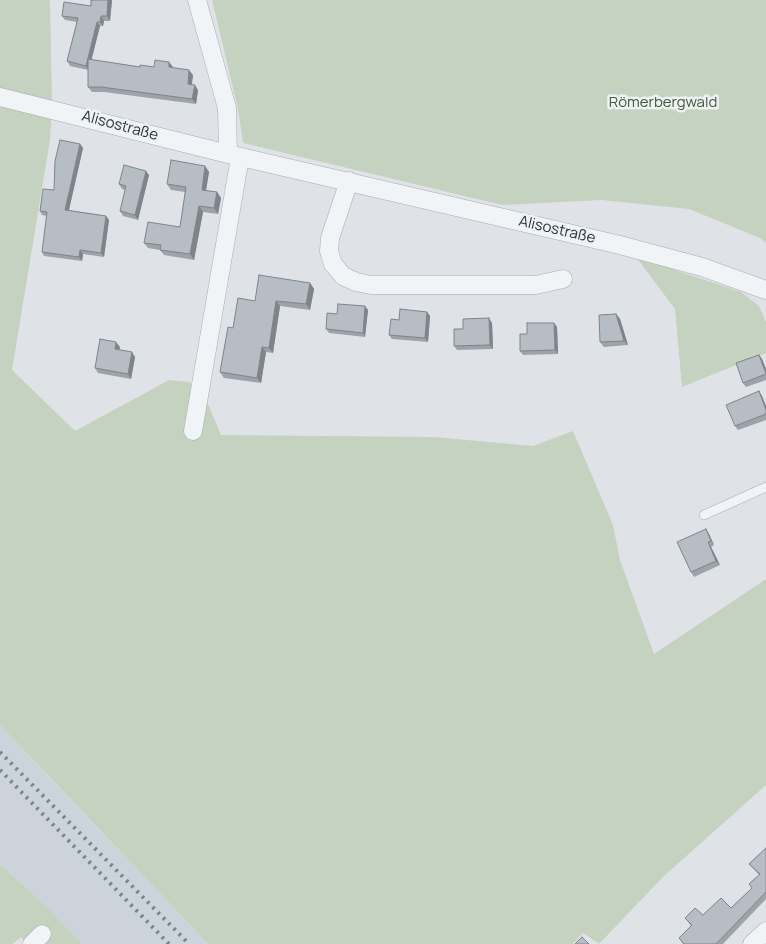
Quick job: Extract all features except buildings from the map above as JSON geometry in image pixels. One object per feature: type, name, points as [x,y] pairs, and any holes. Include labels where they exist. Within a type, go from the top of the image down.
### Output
[{"type":"street","points":[[193,431],[234,156],[227,108],[197,0]]},
{"type":"street","name":"Alisostraße","points":[[0,96],[234,156],[620,245],[702,267],[765,292]]},
{"type":"street","points":[[349,181],[330,238],[329,251],[333,264],[343,276],[356,282],[371,285],[536,285],[563,279]]},
{"type":"street","points":[[752,944],[766,931]]},
{"type":"lane","points":[[704,515],[766,487]]},
{"type":"shaded area","points":[[0,725],[208,944],[82,944],[48,908],[0,864]]},
{"type":"green space","points":[[0,0],[50,0],[52,103],[50,140],[12,370],[75,431],[169,380],[189,382],[199,392],[209,406],[221,435],[434,437],[533,446],[573,431],[613,525],[620,560],[654,654],[766,579],[766,785],[664,876],[599,944],[583,933],[573,944],[208,944],[0,725]]},
{"type":"green space","name":"Römerbergwald","points":[[212,0],[766,0],[766,243],[760,238],[689,209],[601,200],[502,205],[243,143],[238,109]]},
{"type":"green space","points":[[636,257],[741,292],[759,306],[766,322],[766,353],[682,387],[675,309]]},
{"type":"green space","points":[[0,864],[48,908],[82,944],[27,944],[21,937],[13,944],[0,944]]},
{"type":"railway","points":[[0,752],[189,944]]},
{"type":"railway","points":[[0,770],[169,944]]}]
